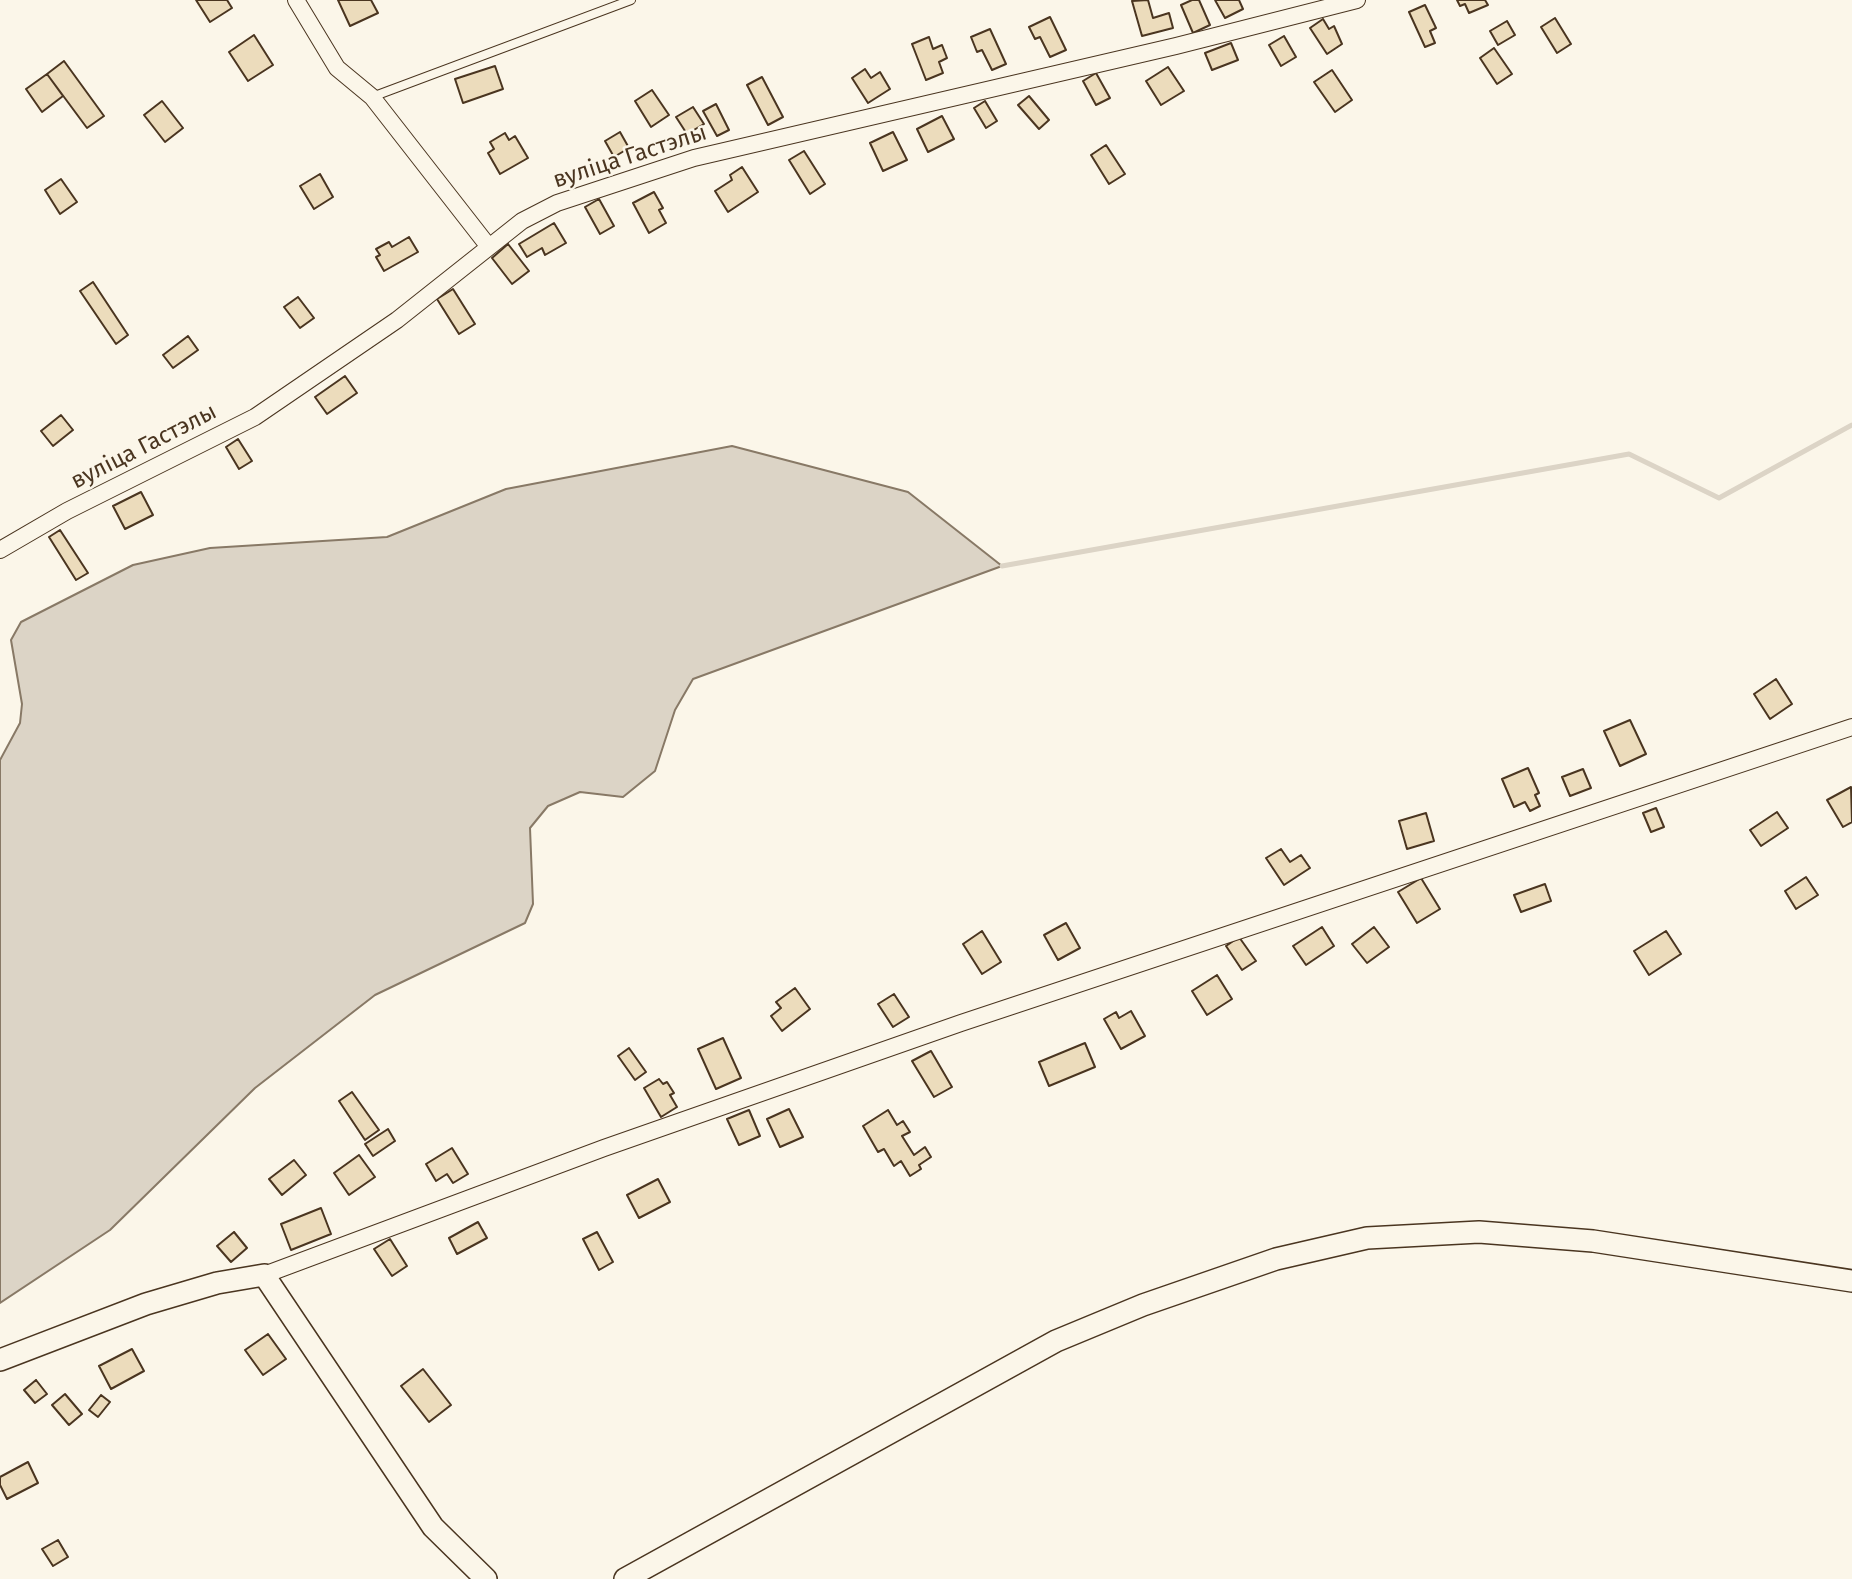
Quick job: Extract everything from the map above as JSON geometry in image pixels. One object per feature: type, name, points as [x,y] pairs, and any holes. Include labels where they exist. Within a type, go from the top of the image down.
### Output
[{"type":"street","points":[[296,0],[337,68],[372,97],[489,247]]},
{"type":"street","name":"вуліца Гастэлы","points":[[0,550],[67,511],[255,417],[397,320],[522,221],[557,203],[694,158],[1176,46],[1357,0]]},
{"type":"street","points":[[0,1360],[146,1304],[217,1283],[264,1275],[604,1148],[961,1023],[1852,727]]},
{"type":"street","points":[[625,1579],[1056,1340],[1143,1305],[1276,1259],[1367,1238],[1479,1232],[1593,1241],[1852,1281]]},
{"type":"street","points":[[264,1275],[433,1527],[486,1579]]},
{"type":"lane","points":[[372,97],[631,0]]},
{"type":"shaded area","points":[[732,446],[908,492],[1002,566],[693,679],[675,710],[655,771],[623,797],[580,792],[548,806],[530,828],[533,904],[525,923],[375,995],[255,1088],[110,1230],[0,1303],[0,760],[20,723],[22,704],[11,640],[21,622],[133,565],[210,548],[387,537],[506,489]]},
{"type":"building","points":[[196,0],[227,0],[232,8],[210,22]]},
{"type":"building","points":[[338,0],[371,0],[378,13],[350,26]]},
{"type":"building","points":[[1148,0],[1153,18],[1169,13],[1173,28],[1142,36],[1132,1]]},
{"type":"building","points":[[1199,0],[1210,25],[1193,33],[1181,5]]},
{"type":"building","points":[[1215,0],[1239,0],[1243,9],[1225,18]]},
{"type":"building","points":[[1457,0],[1485,0],[1488,5],[1469,13],[1465,4],[1460,6]]},
{"type":"building","points":[[1425,5],[1436,28],[1430,31],[1435,43],[1425,47],[1409,12]]},
{"type":"building","points":[[1050,17],[1066,50],[1050,57],[1040,37],[1035,39],[1029,27]]},
{"type":"building","points":[[1555,18],[1571,44],[1557,53],[1541,27]]},
{"type":"building","points":[[1323,19],[1329,29],[1334,26],[1342,44],[1327,54],[1310,28]]},
{"type":"building","points":[[1507,21],[1515,35],[1498,45],[1490,31]]},
{"type":"building","points":[[990,29],[1006,64],[992,70],[982,50],[977,52],[971,37]]},
{"type":"building","points":[[254,35],[273,65],[248,81],[229,52]]},
{"type":"building","points":[[1284,36],[1296,57],[1281,66],[1269,45]]},
{"type":"building","points":[[929,37],[933,49],[942,45],[947,58],[939,62],[943,73],[926,80],[912,44]]},
{"type":"building","points":[[1231,43],[1238,60],[1212,70],[1205,53]]},
{"type":"building","points":[[1494,48],[1512,74],[1497,84],[1480,58]]},
{"type":"building","points":[[64,61],[104,116],[87,128],[47,74]]},
{"type":"building","points":[[495,66],[503,89],[463,103],[455,79]]},
{"type":"building","points":[[1168,67],[1184,91],[1161,105],[1146,81]]},
{"type":"building","points":[[865,69],[871,78],[880,72],[890,89],[868,103],[852,78]]},
{"type":"building","points":[[1332,70],[1352,100],[1335,112],[1314,82]]},
{"type":"building","points":[[1096,73],[1110,98],[1096,105],[1083,81]]},
{"type":"building","points":[[47,74],[63,96],[42,112],[26,89]]},
{"type":"building","points":[[762,77],[783,117],[768,125],[747,85]]},
{"type":"building","points":[[652,90],[669,115],[651,127],[635,101]]},
{"type":"building","points":[[1029,96],[1049,120],[1039,129],[1018,105]]},
{"type":"building","points":[[162,101],[183,128],[165,142],[144,115]]},
{"type":"building","points":[[985,101],[997,121],[986,128],[974,108]]},
{"type":"building","points":[[716,104],[729,130],[717,136],[703,111]]},
{"type":"building","points":[[693,107],[704,124],[687,134],[676,117]]},
{"type":"building","points":[[942,116],[954,139],[928,152],[917,129]]},
{"type":"building","points":[[620,132],[629,148],[614,157],[605,141]]},
{"type":"building","points":[[893,132],[907,160],[883,171],[870,143]]},
{"type":"building","points":[[505,133],[509,140],[515,136],[528,158],[500,174],[488,153],[494,149],[490,142]]},
{"type":"building","points":[[1106,145],[1125,174],[1109,184],[1091,155]]},
{"type":"building","points":[[804,151],[825,184],[810,194],[789,160]]},
{"type":"building","points":[[742,167],[758,192],[728,212],[715,191],[732,180],[730,175]]},
{"type":"building","points":[[320,174],[333,197],[314,209],[300,186]]},
{"type":"building","points":[[61,179],[77,202],[60,214],[45,190]]},
{"type":"building","points":[[654,192],[663,208],[659,210],[666,223],[649,233],[633,203]]},
{"type":"building","points":[[599,199],[614,226],[600,234],[585,207]]},
{"type":"building","points":[[554,223],[566,243],[545,255],[542,248],[527,257],[519,244]]},
{"type":"building","points":[[409,237],[418,252],[384,271],[376,257],[380,255],[376,249],[389,242],[392,247]]},
{"type":"building","points":[[508,244],[529,271],[512,284],[492,258]]},
{"type":"building","points":[[93,282],[128,335],[116,344],[80,291]]},
{"type":"building","points":[[453,289],[475,324],[459,334],[437,299]]},
{"type":"building","points":[[298,297],[314,318],[300,328],[284,307]]},
{"type":"building","points":[[188,336],[198,350],[173,368],[163,355]]},
{"type":"building","points":[[345,376],[357,393],[327,414],[315,397]]},
{"type":"building","points":[[61,415],[73,430],[53,446],[41,431]]},
{"type":"building","points":[[238,439],[252,461],[239,469],[226,447]]},
{"type":"building","points":[[141,492],[153,515],[125,529],[113,506]]},
{"type":"building","points":[[60,530],[88,573],[76,580],[49,537]]},
{"type":"building","points":[[1776,679],[1792,704],[1770,719],[1754,694]]},
{"type":"building","points":[[1630,720],[1646,754],[1620,766],[1604,731]]},
{"type":"building","points":[[1528,768],[1539,793],[1535,795],[1540,806],[1530,811],[1525,802],[1514,807],[1502,779]]},
{"type":"building","points":[[1583,769],[1591,788],[1570,796],[1562,777]]},
{"type":"building","points":[[1851,787],[1852,822],[1843,827],[1827,800]]},
{"type":"building","points":[[1656,808],[1664,827],[1651,832],[1643,813]]},
{"type":"building","points":[[1777,812],[1788,828],[1761,846],[1750,830]]},
{"type":"building","points":[[1426,813],[1434,841],[1407,849],[1399,821]]},
{"type":"building","points":[[1281,849],[1290,862],[1301,855],[1310,868],[1284,885],[1266,858]]},
{"type":"building","points":[[1806,877],[1818,895],[1796,909],[1785,891]]},
{"type":"building","points":[[1421,878],[1440,909],[1417,923],[1398,892]]},
{"type":"building","points":[[1545,884],[1551,901],[1521,912],[1514,895]]},
{"type":"building","points":[[1066,923],[1080,948],[1058,960],[1044,935]]},
{"type":"building","points":[[1322,927],[1334,946],[1306,965],[1293,946]]},
{"type":"building","points":[[1374,927],[1389,947],[1367,963],[1352,944]]},
{"type":"building","points":[[982,931],[1001,962],[982,974],[963,944]]},
{"type":"building","points":[[1666,931],[1681,954],[1649,975],[1634,951]]},
{"type":"building","points":[[1239,937],[1256,961],[1242,970],[1226,946]]},
{"type":"building","points":[[1217,975],[1232,999],[1207,1015],[1192,991]]},
{"type":"building","points":[[795,988],[810,1009],[782,1031],[771,1016],[781,1008],[776,1002]]},
{"type":"building","points":[[894,994],[909,1017],[893,1027],[878,1004]]},
{"type":"building","points":[[1131,1011],[1145,1036],[1121,1049],[1104,1019],[1116,1012],[1119,1018]]},
{"type":"building","points":[[723,1038],[741,1078],[716,1089],[698,1049]]},
{"type":"building","points":[[1085,1043],[1095,1067],[1049,1086],[1039,1062]]},
{"type":"building","points":[[629,1048],[646,1072],[635,1080],[618,1056]]},
{"type":"building","points":[[931,1051],[952,1087],[934,1097],[912,1061]]},
{"type":"building","points":[[659,1079],[663,1084],[667,1082],[674,1093],[670,1095],[677,1107],[661,1117],[644,1088]]},
{"type":"building","points":[[352,1092],[379,1130],[365,1140],[339,1101]]},
{"type":"building","points":[[789,1109],[803,1137],[780,1147],[767,1119]]},
{"type":"building","points":[[749,1110],[760,1136],[739,1145],[727,1119]]},
{"type":"building","points":[[888,1110],[897,1125],[903,1121],[910,1132],[902,1136],[914,1155],[925,1147],[931,1157],[919,1165],[921,1169],[910,1176],[901,1161],[894,1166],[884,1149],[878,1152],[863,1126]]},
{"type":"building","points":[[388,1129],[395,1141],[373,1156],[365,1144]]},
{"type":"building","points":[[452,1148],[468,1174],[453,1183],[447,1174],[436,1181],[426,1164]]},
{"type":"building","points":[[359,1155],[375,1177],[349,1195],[334,1173]]},
{"type":"building","points":[[294,1160],[306,1175],[282,1195],[269,1179]]},
{"type":"building","points":[[658,1179],[670,1202],[639,1218],[627,1195]]},
{"type":"building","points":[[321,1208],[331,1234],[291,1250],[281,1224]]},
{"type":"building","points":[[478,1222],[487,1238],[457,1254],[449,1238]]},
{"type":"building","points":[[234,1232],[247,1248],[231,1262],[217,1246]]},
{"type":"building","points":[[597,1232],[613,1262],[599,1270],[583,1239]]},
{"type":"building","points":[[390,1239],[407,1266],[392,1276],[374,1249]]},
{"type":"building","points":[[268,1334],[286,1359],[263,1375],[245,1350]]},
{"type":"building","points":[[132,1349],[144,1371],[111,1389],[99,1366]]},
{"type":"building","points":[[423,1369],[451,1405],[429,1422],[401,1386]]},
{"type":"building","points":[[36,1380],[47,1394],[35,1403],[24,1390]]},
{"type":"building","points":[[65,1394],[82,1414],[69,1425],[52,1405]]},
{"type":"building","points":[[101,1395],[110,1402],[98,1417],[89,1410]]},
{"type":"building","points":[[28,1462],[38,1483],[7,1499],[0,1485],[0,1477]]},
{"type":"building","points":[[58,1540],[68,1557],[53,1566],[42,1549]]},
{"type":"waterway","points":[[1002,566],[1629,454],[1719,498],[1852,425]]}]
